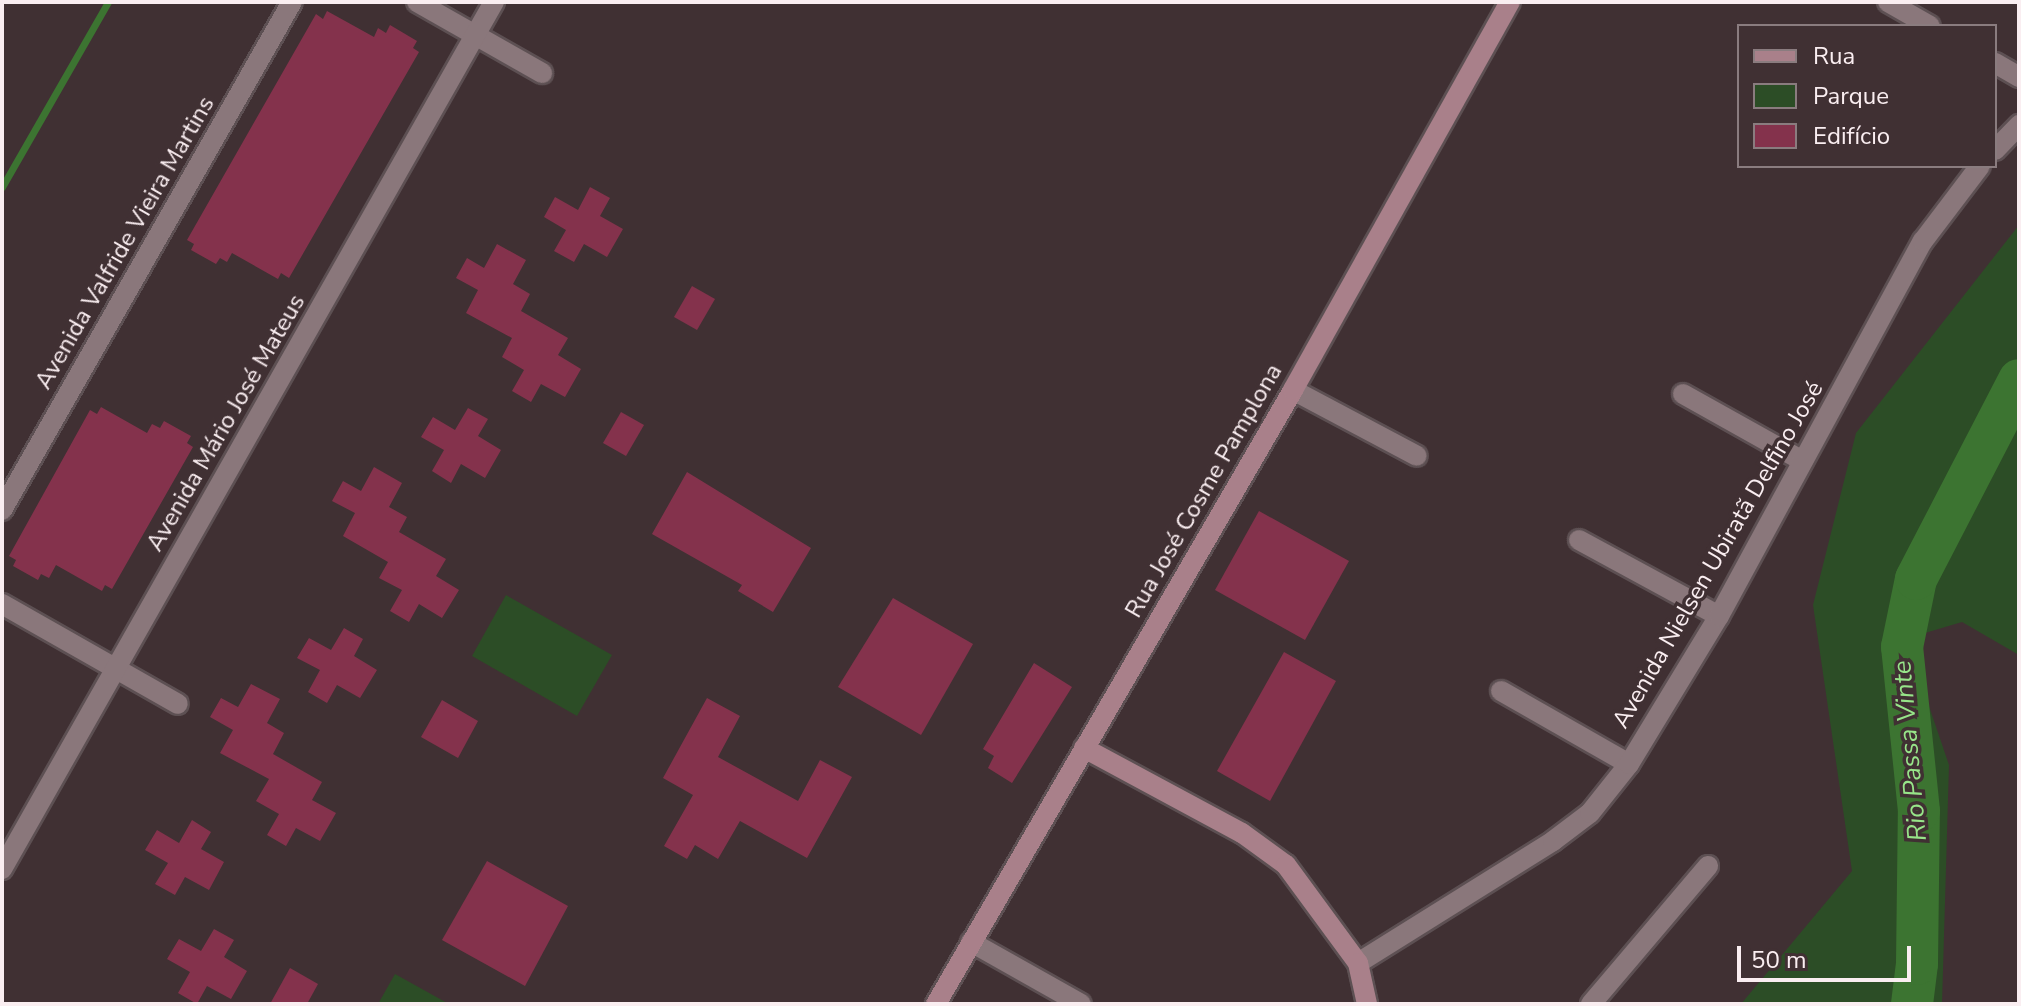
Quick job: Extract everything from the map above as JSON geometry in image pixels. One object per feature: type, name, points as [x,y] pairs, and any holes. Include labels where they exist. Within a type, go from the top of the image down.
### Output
[{"type":"main road","name":"Rua José Cosme Pamplona","points":[[936,1004],[1293,390],[1510,2]]},
{"type":"main road","points":[[1084,748],[1265,849],[1302,882],[1358,963],[1367,1004]]},
{"type":"street","name":"Avenida Valfride Vieira Martins","points":[[2,510],[292,2]]},
{"type":"street","points":[[417,2],[542,73]]},
{"type":"street","name":"Avenida Mário José Mateus","points":[[2,869],[494,2]]},
{"type":"street","points":[[1888,2],[1926,24]]},
{"type":"street","points":[[1997,64],[2019,77]]},
{"type":"street","points":[[1997,148],[2019,125]]},
{"type":"street","name":"Avenida Nielsen Ubiratã Delfino José","points":[[1358,963],[1553,841],[1590,813],[1629,764],[1719,616],[1923,241],[1978,168]]},
{"type":"street","points":[[1293,390],[1417,456]]},
{"type":"street","points":[[1683,394],[1803,461]]},
{"type":"street","points":[[1579,540],[1719,616]]},
{"type":"street","points":[[2,604],[178,704]]},
{"type":"street","points":[[1501,691],[1629,764]]},
{"type":"street","points":[[1591,1004],[1708,866]]},
{"type":"street","points":[[971,942],[1081,1004]]},
{"type":"green space","points":[[2019,225],[2019,655],[1962,622],[1925,633],[1914,662],[1949,765],[1942,1004],[1741,1004],[1852,871],[1813,605],[1856,433]]},
{"type":"green space","points":[[506,595],[612,655],[577,716],[472,656]]},
{"type":"green space","points":[[395,974],[449,1004],[378,1004]]},
{"type":"building","points":[[327,11],[374,37],[378,28],[386,33],[390,25],[417,41],[413,48],[419,52],[289,278],[281,273],[278,279],[232,253],[227,262],[220,258],[216,264],[191,250],[194,244],[187,240],[316,14],[323,19]]},
{"type":"building","points":[[590,187],[610,198],[600,216],[623,229],[607,257],[584,244],[574,262],[554,251],[566,230],[544,217],[555,197],[578,210]]},
{"type":"building","points":[[497,244],[526,260],[513,284],[530,294],[521,311],[568,338],[558,355],[581,369],[565,397],[541,384],[531,402],[512,391],[524,370],[502,357],[512,338],[466,313],[478,290],[456,278],[467,258],[484,268]]},
{"type":"building","points":[[692,286],[715,299],[697,330],[674,317]]},
{"type":"building","points":[[101,407],[147,433],[152,424],[160,428],[164,421],[191,436],[187,443],[193,447],[112,589],[105,585],[102,591],[56,565],[49,578],[41,574],[38,580],[13,566],[16,560],[9,556],[90,410],[97,414]]},
{"type":"building","points":[[468,408],[488,419],[478,436],[501,450],[485,478],[461,464],[451,483],[432,471],[444,450],[421,437],[433,417],[455,430]]},
{"type":"building","points":[[621,412],[644,425],[626,456],[603,443]]},
{"type":"building","points":[[374,467],[402,483],[389,507],[407,517],[399,532],[446,559],[436,576],[459,590],[442,618],[419,604],[409,622],[390,611],[402,590],[379,578],[388,562],[343,536],[355,513],[332,501],[343,481],[361,491]]},
{"type":"building","points":[[687,472],[811,548],[773,612],[738,591],[742,585],[652,534]]},
{"type":"building","points":[[1259,511],[1349,561],[1305,640],[1215,590]]},
{"type":"building","points":[[893,598],[973,644],[921,735],[838,687]]},
{"type":"building","points":[[344,628],[363,639],[354,656],[377,670],[360,698],[337,685],[327,703],[308,692],[320,670],[297,658],[309,638],[331,650]]},
{"type":"building","points":[[1284,652],[1336,681],[1270,801],[1217,771]]},
{"type":"building","points":[[1034,663],[1072,687],[1012,783],[988,768],[994,756],[983,749]]},
{"type":"building","points":[[251,684],[280,699],[267,723],[284,733],[273,754],[322,782],[312,800],[336,813],[320,841],[296,828],[286,846],[267,835],[279,814],[256,801],[269,779],[220,753],[233,730],[210,717],[221,698],[238,707]]},
{"type":"building","points":[[707,698],[740,716],[718,757],[798,801],[820,760],[852,777],[807,858],[740,821],[718,859],[695,845],[687,859],[664,846],[693,795],[663,778]]},
{"type":"building","points":[[442,700],[478,721],[458,758],[421,737]]},
{"type":"building","points":[[192,820],[211,832],[201,849],[224,862],[209,890],[185,877],[175,895],[155,884],[168,863],[145,850],[157,830],[179,843]]},
{"type":"building","points":[[487,861],[568,906],[525,986],[442,940]]},
{"type":"building","points":[[214,929],[234,940],[224,957],[247,971],[231,999],[207,986],[197,1004],[178,993],[190,972],[167,959],[179,939],[201,951]]},
{"type":"building","points":[[290,968],[318,984],[307,1004],[270,1004]]},
{"type":"waterway","points":[[2,187],[108,2]]},
{"type":"waterway","name":"Rio Passa Vinte","points":[[1912,1004],[1917,964],[1919,811],[1902,647],[1916,579],[2019,380]]}]
